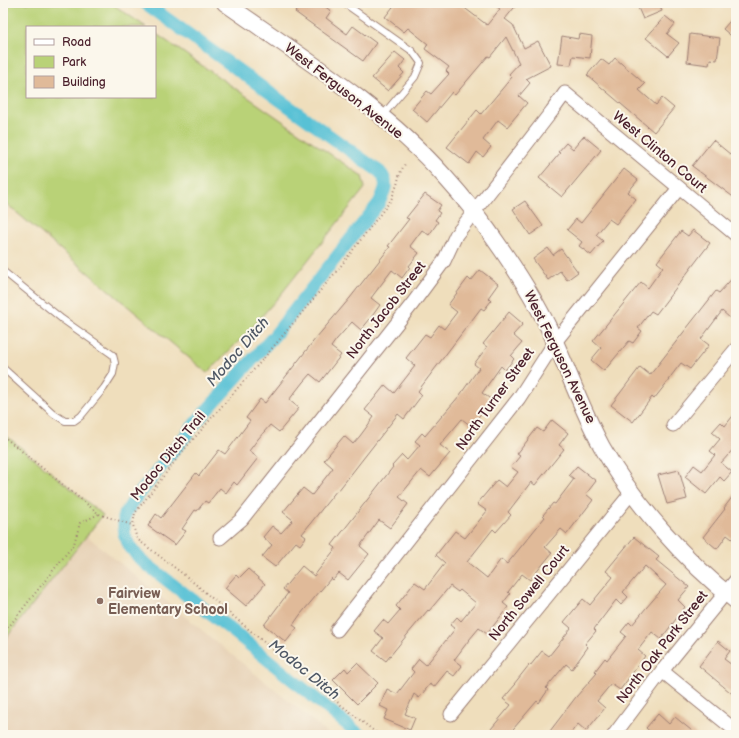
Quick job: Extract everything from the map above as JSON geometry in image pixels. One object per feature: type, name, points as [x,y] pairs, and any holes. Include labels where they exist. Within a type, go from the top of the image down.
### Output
[{"type":"street","name":"West Ferguson Avenue","points":[[225,3],[381,116],[440,172],[474,211],[502,249],[528,291],[555,342],[580,400],[603,447],[632,492],[662,530],[731,597]]},
{"type":"street","name":"West Clinton Court","points":[[565,93],[736,235]]},
{"type":"street","name":"North Jacob Street","points":[[220,538],[242,519],[413,304],[444,261],[456,235],[552,112],[565,93]]},
{"type":"street","name":"North Turner Street","points":[[337,630],[519,398],[555,342],[679,188]]},
{"type":"street","points":[[673,425],[736,349]]},
{"type":"street","name":"North Sowell Court","points":[[451,714],[632,492]]},
{"type":"street","name":"North Oak Park Street","points":[[614,735],[662,671],[731,597],[736,580]]},
{"type":"street","points":[[662,671],[736,731]]},
{"type":"lane","points":[[344,3],[412,51],[421,63],[415,77],[381,116]]},
{"type":"lane","points":[[3,271],[62,319],[113,355],[115,363],[114,374],[81,416],[74,421],[65,421],[54,414],[3,368]]},
{"type":"path","name":"Modoc Ditch Trail","points":[[132,525],[135,513],[182,452],[264,358],[335,273],[391,200],[397,186],[400,173],[406,162]]},
{"type":"path","points":[[3,436],[99,514],[132,525],[137,539],[187,577],[298,671],[379,735]]},
{"type":"path","points":[[3,634],[74,544],[80,523],[99,514]]},
{"type":"shaded area","name":"Fairview Elementary School","points":[[87,536],[330,735],[3,735],[3,642]]},
{"type":"green space","points":[[3,3],[111,3],[145,26],[26,26],[26,98],[156,98],[156,34],[362,176],[365,188],[282,293],[248,332],[207,373],[3,201]]},
{"type":"green space","points":[[3,433],[103,515],[3,642]]},
{"type":"building","points":[[287,3],[320,3],[331,11],[326,18],[347,34],[353,26],[376,43],[363,61],[295,12],[297,10]]},
{"type":"building","points":[[396,3],[458,3],[487,25],[500,9],[492,3],[518,3],[505,19],[513,25],[524,48],[538,41],[551,66],[526,79],[530,83],[519,96],[527,103],[507,127],[498,120],[483,140],[491,147],[483,157],[477,152],[469,164],[447,147],[477,110],[481,114],[512,77],[509,74],[519,63],[506,37],[455,95],[452,92],[427,122],[412,109],[427,91],[431,94],[449,74],[446,71],[449,67],[425,49],[428,44],[408,28],[404,32],[385,17]]},
{"type":"building","points":[[636,3],[659,3],[662,11],[643,19]]},
{"type":"building","points":[[736,14],[736,40],[723,29]]},
{"type":"building","points":[[665,16],[675,24],[667,34],[679,43],[668,56],[646,38]]},
{"type":"building","points":[[579,34],[592,36],[590,58],[573,56],[571,65],[558,64],[562,36],[578,39]]},
{"type":"building","points":[[690,34],[720,38],[717,60],[710,59],[709,65],[687,62]]},
{"type":"building","points":[[395,52],[405,60],[399,68],[404,73],[388,91],[372,78]]},
{"type":"building","points":[[615,58],[645,84],[639,90],[656,105],[662,98],[674,108],[654,132],[587,75],[601,59],[609,65]]},
{"type":"building","points":[[584,136],[601,150],[562,197],[539,178],[560,153],[558,152],[566,143],[573,149]]},
{"type":"building","points":[[713,140],[736,159],[736,199],[692,166]]},
{"type":"building","points":[[624,169],[638,180],[628,192],[636,199],[616,224],[609,219],[596,235],[603,241],[591,255],[579,246],[582,242],[567,230],[576,219],[581,223]]},
{"type":"building","points":[[425,194],[441,205],[437,211],[440,213],[435,220],[438,222],[429,235],[422,230],[410,246],[419,253],[409,266],[410,267],[402,278],[392,270],[371,298],[380,305],[370,319],[361,330],[352,322],[336,340],[331,347],[341,355],[320,382],[310,374],[303,382],[289,400],[299,408],[279,432],[270,425],[258,439],[249,451],[258,458],[237,485],[234,482],[226,493],[220,488],[208,503],[205,501],[197,511],[195,510],[182,529],[186,531],[175,545],[148,526],[156,514],[161,518],[196,473],[199,476],[219,450],[225,454],[250,421],[246,418],[260,399],[265,403],[316,338],[350,298],[390,247],[388,246],[409,219],[406,218]]},
{"type":"building","points":[[525,201],[543,226],[530,235],[513,209]]},
{"type":"building","points":[[693,230],[710,243],[656,314],[651,311],[638,328],[642,331],[633,343],[629,341],[604,371],[591,360],[601,348],[593,341],[641,282],[648,288],[663,267],[657,262],[681,231],[688,236]]},
{"type":"building","points":[[548,248],[553,255],[561,249],[578,272],[567,280],[560,271],[548,280],[533,259]]},
{"type":"building","points":[[480,270],[498,284],[488,298],[491,301],[484,310],[481,308],[418,391],[422,395],[404,419],[398,414],[338,491],[337,490],[302,534],[306,537],[300,545],[296,542],[275,567],[262,557],[272,545],[263,537],[272,526],[281,533],[293,520],[283,512],[303,488],[312,495],[333,468],[324,460],[344,436],[353,444],[360,436],[374,417],[365,410],[385,385],[394,393],[415,366],[406,358],[425,334],[430,337],[439,325],[444,329],[457,312],[448,305],[468,278],[471,281]]},
{"type":"building","points":[[736,274],[736,311],[730,318],[722,311],[701,339],[709,345],[690,369],[681,363],[654,399],[652,397],[633,422],[611,405],[640,367],[650,375],[716,291],[719,293]]},
{"type":"building","points":[[509,312],[523,324],[513,335],[522,343],[511,356],[514,359],[505,370],[501,366],[482,393],[492,400],[471,426],[462,419],[440,445],[450,453],[430,477],[421,470],[399,497],[408,504],[390,528],[379,520],[360,546],[369,554],[348,580],[339,573],[333,580],[331,578],[300,615],[293,625],[297,628],[286,642],[264,625],[288,593],[283,589],[302,566],[314,576],[336,548],[332,545],[393,467],[392,466],[402,455],[407,460],[420,445],[415,441],[422,433],[425,436],[460,395],[479,368],[474,364],[487,347],[483,344]]},
{"type":"building","points":[[736,412],[736,446],[721,463],[732,472],[724,481],[720,477],[706,494],[685,477],[694,465],[702,471],[715,455],[710,451],[720,439],[712,432],[721,422],[725,426]]},
{"type":"building","points":[[552,420],[568,433],[559,445],[564,449],[535,485],[531,482],[508,512],[511,515],[496,532],[493,529],[467,562],[487,578],[501,559],[507,564],[545,517],[543,515],[553,503],[555,504],[574,479],[569,475],[577,466],[596,481],[586,494],[593,500],[567,534],[561,529],[545,547],[552,553],[530,580],[522,574],[508,592],[510,594],[503,603],[508,607],[487,634],[479,628],[469,640],[454,660],[462,666],[454,676],[447,671],[434,687],[430,684],[419,698],[414,694],[405,714],[415,718],[410,730],[384,719],[388,710],[380,706],[387,689],[397,694],[414,672],[411,669],[419,659],[426,665],[455,629],[450,625],[457,617],[461,621],[476,603],[460,590],[458,592],[450,586],[386,661],[373,651],[383,638],[374,631],[383,620],[388,624],[400,610],[396,606],[415,582],[425,589],[445,563],[436,555],[455,531],[465,538],[487,511],[477,504],[497,480],[506,487],[518,472],[511,467],[520,456],[517,454],[537,428],[543,432]]},
{"type":"building","points":[[679,470],[687,499],[667,504],[658,475]]},
{"type":"building","points":[[736,492],[736,542],[727,535],[717,549],[703,537]]},
{"type":"building","points":[[634,537],[659,557],[656,560],[689,587],[678,600],[685,607],[661,639],[652,632],[638,650],[645,656],[620,690],[611,684],[597,701],[605,708],[586,731],[578,724],[569,735],[547,735],[576,697],[597,673],[595,671],[605,658],[607,660],[626,636],[621,632],[629,622],[632,625],[666,585],[645,566],[623,592],[628,597],[621,605],[616,600],[594,629],[596,631],[585,644],[588,647],[572,669],[566,664],[546,688],[548,690],[539,703],[537,701],[508,735],[486,735],[511,705],[503,699],[515,685],[514,684],[542,651],[549,656],[571,628],[564,622],[583,599],[590,605],[613,577],[606,571]]},
{"type":"building","points":[[248,569],[265,584],[246,606],[225,588],[236,575],[239,578]]},
{"type":"building","points":[[718,641],[730,651],[724,659],[736,668],[736,697],[699,666]]},
{"type":"building","points":[[357,663],[378,683],[357,704],[333,680],[345,668],[348,672]]},
{"type":"building","points":[[658,714],[669,724],[675,717],[697,735],[654,735],[646,728]]},
{"type":"waterway","name":"Modoc Ditch","points":[[145,3],[380,172],[385,180],[385,188],[379,203],[274,336],[198,420],[132,503],[124,516],[124,534],[130,547],[141,560],[234,632],[360,735]]},
{"type":"place","name":"Fairview Elementary School","points":[[100,601]]}]
